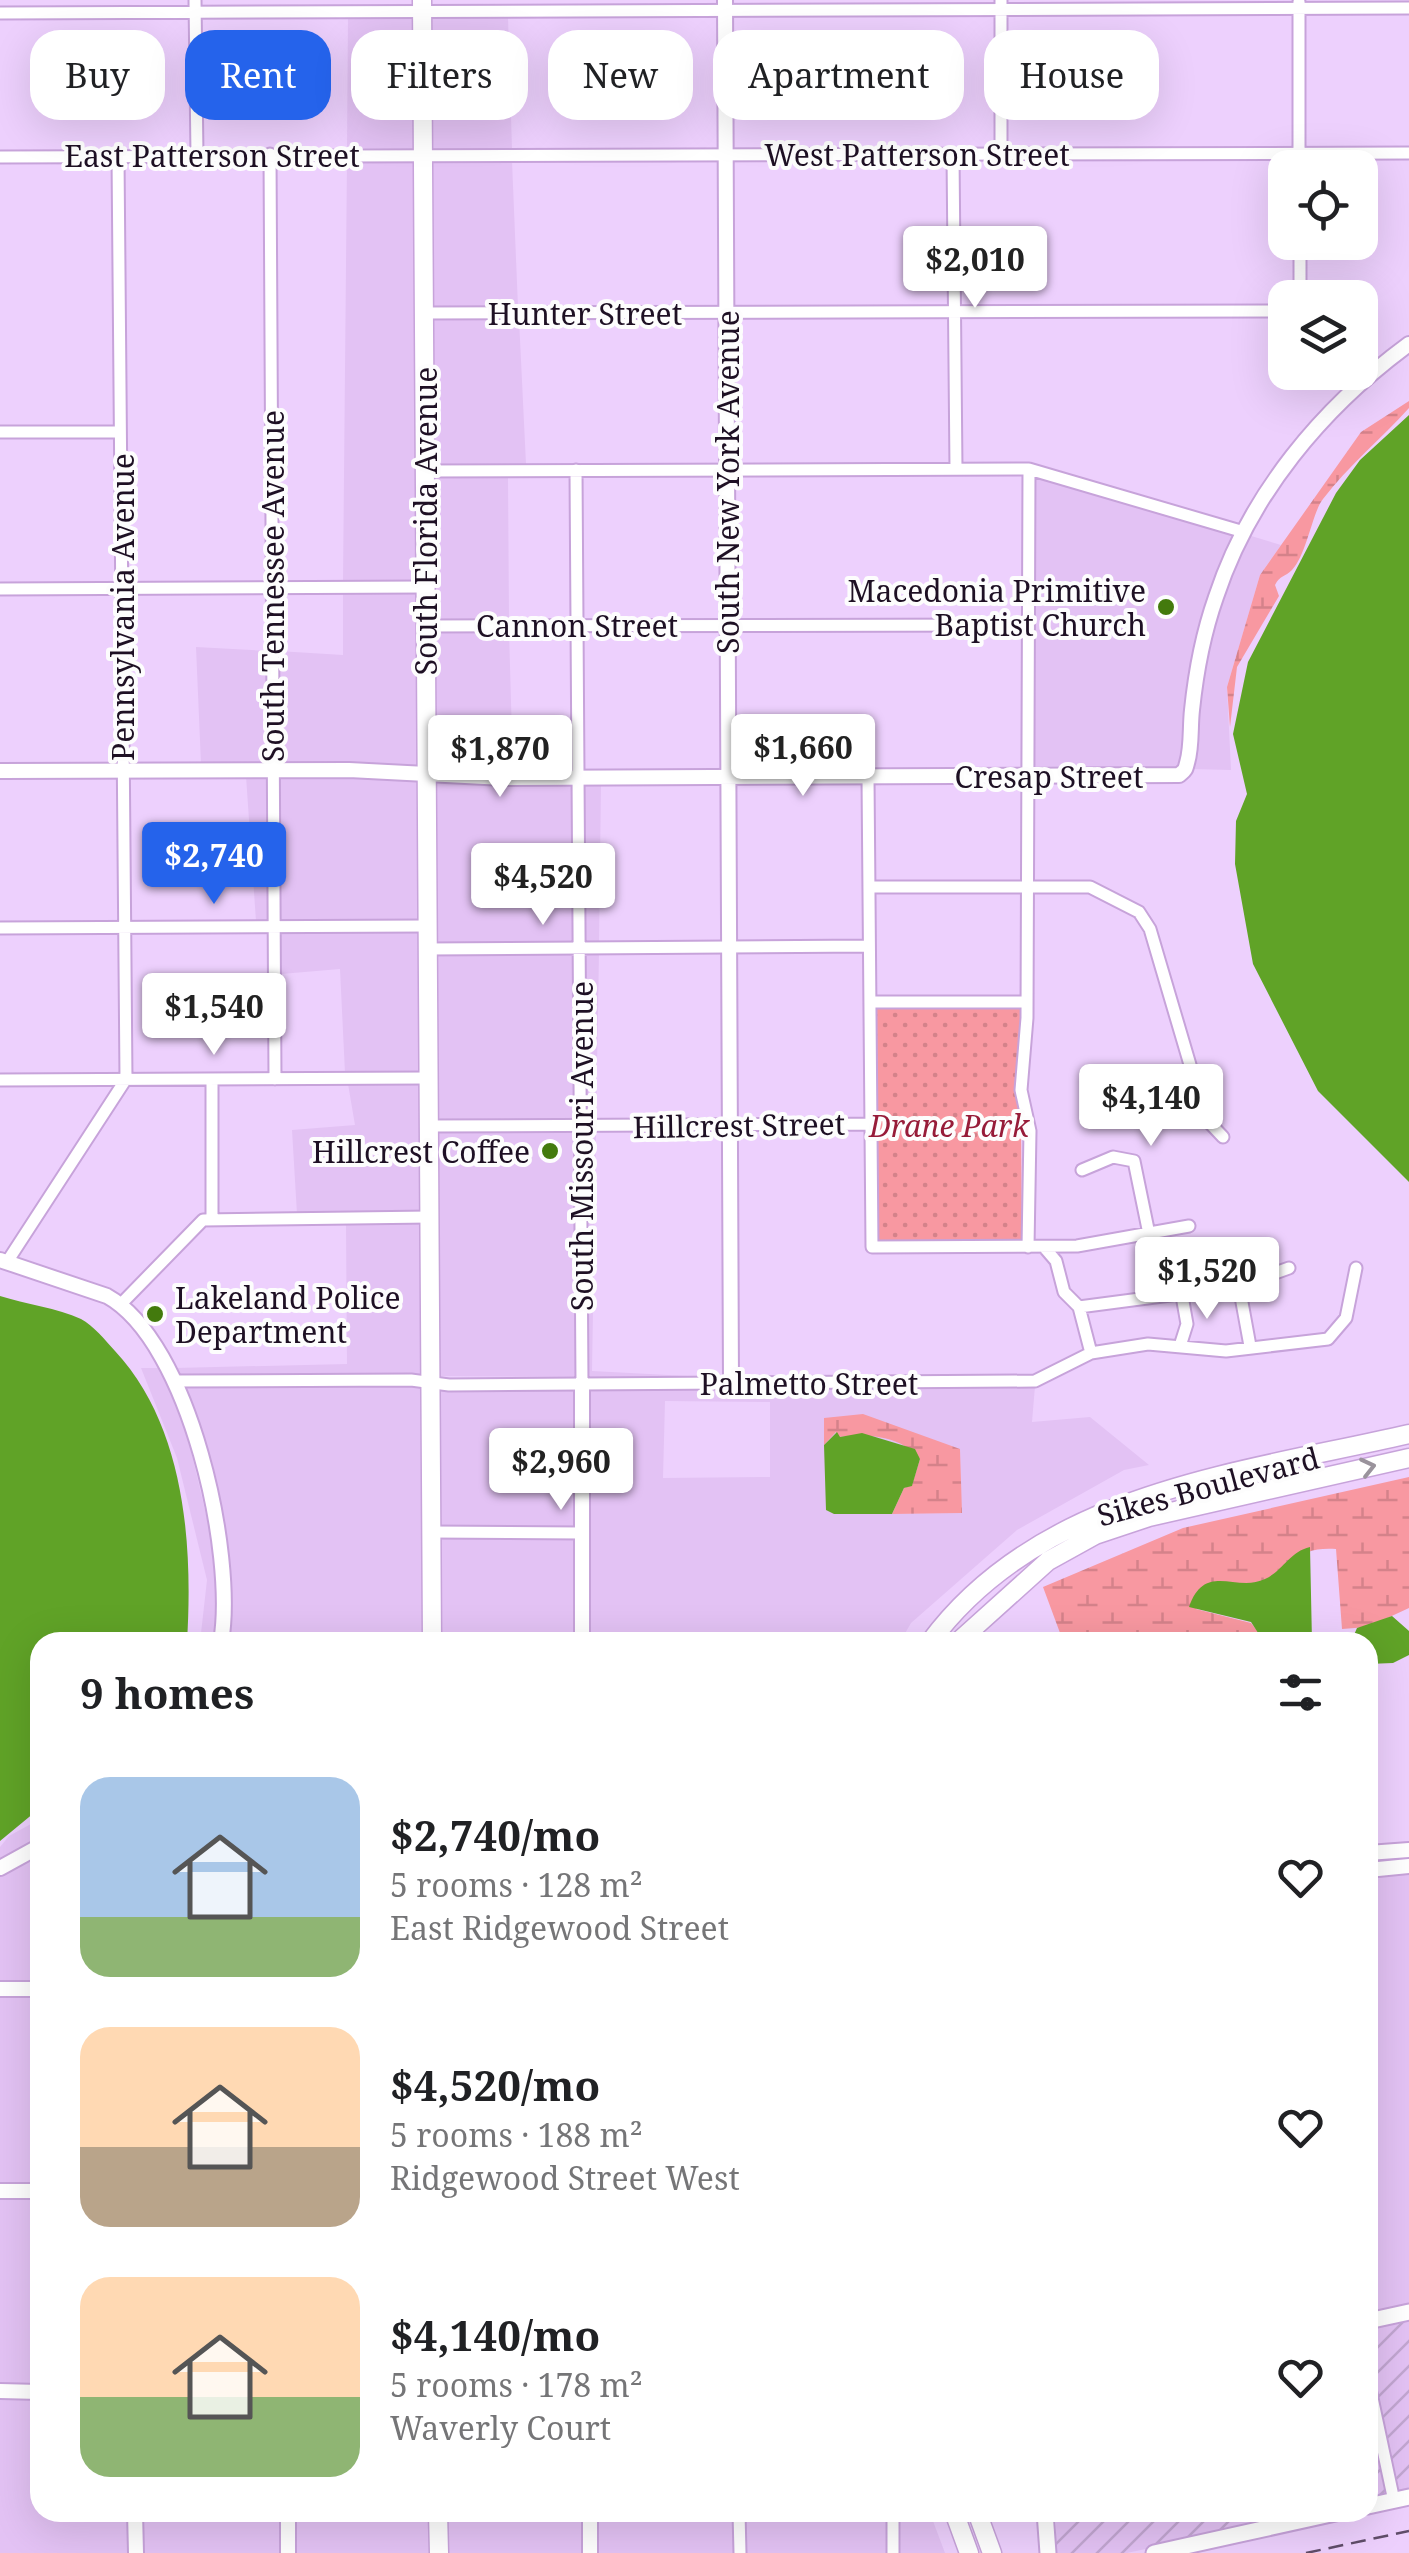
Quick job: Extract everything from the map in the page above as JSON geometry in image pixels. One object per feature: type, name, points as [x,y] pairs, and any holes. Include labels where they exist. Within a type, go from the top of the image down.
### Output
[{"type":"main road","name":"South Florida Avenue","points":[[422,5],[432,1632]]},
{"type":"main road","name":"Sikes Boulevard","points":[[939,1632],[983,1586],[1061,1532],[1096,1513],[1172,1489],[1409,1434]]},
{"type":"main road","name":"Sikes Boulevard","points":[[968,1632],[1048,1561],[1095,1535],[1149,1518],[1409,1458]]},
{"type":"main road","points":[[1000,1601],[1012,1577],[1061,1532]]},
{"type":"main road","points":[[957,1632],[974,1611],[983,1586]]},
{"type":"main road","points":[[1378,2319],[1409,2312]]},
{"type":"main road","points":[[438,2522],[439,2553]]},
{"type":"main road","points":[[958,2522],[969,2553]]},
{"type":"main road","points":[[983,2522],[991,2550]]},
{"type":"main road","points":[[1046,2522],[1048,2553]]},
{"type":"main road","points":[[1154,2553],[1295,2522]]},
{"type":"street","points":[[1299,4],[1299,150]]},
{"type":"street","points":[[0,13],[195,6],[422,5],[1299,4],[1409,8]]},
{"type":"street","name":"South New York Avenue","points":[[725,5],[730,1384]]},
{"type":"street","points":[[1000,5],[1001,154]]},
{"type":"street","points":[[195,6],[196,155]]},
{"type":"street","name":"West Patterson Street","points":[[424,155],[1268,153]]},
{"type":"street","name":"West Patterson Street","points":[[1378,153],[1409,153]]},
{"type":"street","name":"South Tennessee Avenue","points":[[270,154],[275,1079]]},
{"type":"street","points":[[953,154],[956,469]]},
{"type":"street","name":"East Patterson Street","points":[[0,156],[424,155]]},
{"type":"street","name":"Pennsylvania Avenue","points":[[118,156],[126,1079]]},
{"type":"street","name":"Hunter Street","points":[[424,313],[1268,311]]},
{"type":"street","points":[[1378,364],[1409,344]]},
{"type":"street","points":[[425,470],[1029,469],[1244,532],[1281,470],[1347,390]]},
{"type":"street","points":[[0,432],[120,432]]},
{"type":"street","points":[[1028,1246],[1030,1132],[1021,1090],[1026,1002],[1029,469]]},
{"type":"street","name":"South Missouri Avenue","points":[[576,470],[582,1632]]},
{"type":"street","name":"Cresap Street","points":[[0,770],[274,770],[578,778],[1174,776],[1187,766],[1199,658],[1216,596],[1244,532]]},
{"type":"street","points":[[0,589],[425,587]]},
{"type":"street","name":"Cannon Street","points":[[426,626],[1028,624]]},
{"type":"street","points":[[868,777],[872,1247],[1094,1244],[1189,1226]]},
{"type":"street","points":[[869,888],[1098,888],[1145,919],[1206,1119],[1222,1137]]},
{"type":"street","points":[[0,928],[427,926]]},
{"type":"street","points":[[427,949],[869,946]]},
{"type":"street","points":[[870,1002],[1026,1002]]},
{"type":"street","points":[[212,1078],[212,1220]]},
{"type":"street","points":[[0,1080],[428,1078]]},
{"type":"street","points":[[126,1079],[4,1261],[81,1285],[121,1304],[154,1338],[176,1381],[206,1484],[226,1578],[222,1632]]},
{"type":"street","name":"Hillcrest Street","points":[[428,1126],[870,1124]]},
{"type":"street","points":[[1082,1170],[1113,1157],[1134,1161],[1149,1234]]},
{"type":"street","points":[[121,1304],[203,1220],[430,1217]]},
{"type":"street","points":[[1044,1247],[1056,1261],[1064,1292],[1079,1308],[1091,1353],[1148,1344],[1226,1350],[1300,1346],[1332,1338],[1346,1318],[1356,1268]]},
{"type":"street","points":[[1079,1308],[1239,1286],[1289,1268]]},
{"type":"street","points":[[1239,1286],[1250,1346]]},
{"type":"street","points":[[1180,1346],[1187,1324],[1182,1296]]},
{"type":"street","name":"Palmetto Street","points":[[176,1381],[430,1381],[449,1385],[1035,1381],[1091,1353]]},
{"type":"street","points":[[431,1532],[582,1533]]},
{"type":"street","points":[[1378,1852],[1409,1850]]},
{"type":"street","points":[[0,1868],[30,1852]]},
{"type":"street","points":[[1378,1869],[1409,1866]]},
{"type":"street","points":[[0,1989],[30,1989]]},
{"type":"street","points":[[0,2191],[30,2191]]},
{"type":"street","points":[[0,2391],[30,2392]]},
{"type":"street","points":[[1378,2414],[1402,2499]]},
{"type":"street","points":[[135,2522],[136,2553]]},
{"type":"street","points":[[288,2522],[288,2553]]},
{"type":"street","points":[[590,2522],[590,2553]]},
{"type":"street","points":[[739,2522],[740,2553]]},
{"type":"street","points":[[893,2522],[893,2553]]},
{"type":"shaded area","points":[[348,16],[417,17],[417,30],[351,30],[351,120],[419,120],[419,149],[347,148]]},
{"type":"shaded area","points":[[428,17],[508,17],[508,30],[428,30]]},
{"type":"shaded area","points":[[429,120],[511,120],[512,149],[429,149]]},
{"type":"shaded area","points":[[347,160],[419,161],[420,582],[343,582]]},
{"type":"shaded area","points":[[429,161],[512,161],[518,307],[430,307]]},
{"type":"shaded area","points":[[430,319],[519,319],[526,464],[430,465]]},
{"type":"shaded area","points":[[1409,415],[1409,1182],[1318,1091],[1253,964],[1235,864],[1236,821],[1247,794],[1233,734],[1248,662],[1336,493],[1360,460]]},
{"type":"shaded area","points":[[1034,475],[1236,535],[1228,551],[1178,769],[1032,766]]},
{"type":"shaded area","points":[[430,476],[527,476],[508,478],[509,619],[431,620]]},
{"type":"shaded area","points":[[1248,535],[1281,545],[1260,575],[1227,687],[1231,770],[1191,769],[1204,660],[1221,598]]},
{"type":"shaded area","points":[[420,593],[421,768],[279,764],[278,651],[343,655],[343,594]]},
{"type":"shaded area","points":[[509,631],[513,772],[432,769],[431,632]]},
{"type":"shaded area","points":[[196,647],[268,651],[268,764],[201,764]]},
{"type":"shaded area","points":[[246,776],[269,776],[270,921],[256,921]]},
{"type":"shaded area","points":[[279,776],[421,780],[422,920],[280,921]]},
{"type":"shaded area","points":[[432,781],[573,784],[575,942],[432,943]]},
{"type":"shaded area","points":[[601,783],[599,942],[585,942],[583,784]]},
{"type":"shaded area","points":[[422,932],[423,1072],[345,1073],[340,969],[281,974],[281,933]]},
{"type":"shaded area","points":[[599,953],[596,1121],[587,1122],[585,954]]},
{"type":"shaded area","points":[[575,954],[577,1121],[433,1120],[432,955]]},
{"type":"shaded area","points":[[348,1084],[423,1084],[424,1211],[297,1214],[292,1130],[355,1125]]},
{"type":"shaded area","points":[[433,1132],[577,1133],[577,1377],[436,1376]]},
{"type":"shaded area","points":[[587,1133],[596,1133],[592,1371],[725,1378],[588,1377]]},
{"type":"shaded area","points":[[425,1223],[425,1375],[179,1375],[175,1368],[347,1364],[346,1225]]},
{"type":"shaded area","points":[[0,1296],[86,1322],[138,1381],[157,1414],[180,1488],[188,1604],[187,1632],[30,1632],[30,1816],[0,1841]]},
{"type":"shaded area","points":[[141,1368],[164,1368],[188,1438],[221,1578],[217,1632],[201,1632],[207,1580],[177,1458]]},
{"type":"shaded area","points":[[183,1386],[425,1386],[427,1632],[228,1632],[231,1576]]},
{"type":"shaded area","points":[[1035,1386],[1032,1422],[1090,1417],[1149,1465],[1124,1470],[1017,1530],[911,1623],[906,1632],[588,1632],[588,1389]],"holes":[[[665,1401],[770,1402],[770,1477],[663,1478]],[[934,1443],[960,1449],[961,1513],[834,1514]]]},
{"type":"shaded area","points":[[436,1388],[577,1389],[577,1527],[436,1526]]},
{"type":"shaded area","points":[[837,1432],[840,1437],[862,1433],[915,1449],[920,1459],[912,1486],[904,1488],[892,1514],[834,1514],[826,1510],[824,1445]]},
{"type":"shaded area","points":[[436,1538],[577,1539],[577,1632],[437,1632]]},
{"type":"shaded area","points":[[1310,1547],[1312,1632],[1258,1632],[1251,1622],[1189,1607],[1204,1585],[1265,1579]]},
{"type":"shaded area","points":[[1392,1616],[1409,1631],[1409,1655],[1393,1663],[1378,1664],[1378,1632],[1355,1632]]},
{"type":"shaded area","points":[[30,1824],[30,1846],[0,1862],[0,1847],[9,1836]]},
{"type":"shaded area","points":[[30,1858],[30,1983],[0,1983],[0,1875]]},
{"type":"shaded area","points":[[1409,1872],[1409,2305],[1378,2312],[1378,1875]]},
{"type":"shaded area","points":[[0,1995],[30,1995],[30,2185],[0,2185]]},
{"type":"shaded area","points":[[0,2197],[30,2197],[30,2386],[0,2386]]},
{"type":"shaded area","points":[[1409,2318],[1409,2491],[1398,2494],[1378,2401],[1378,2325]]},
{"type":"shaded area","points":[[0,2397],[30,2398],[30,2522],[130,2522],[131,2553],[0,2553]]},
{"type":"shaded area","points":[[1378,2450],[1388,2496],[1378,2498]]},
{"type":"shaded area","points":[[141,2522],[282,2522],[283,2553],[141,2553]]},
{"type":"shaded area","points":[[293,2522],[433,2522],[434,2553],[293,2553]]},
{"type":"shaded area","points":[[443,2522],[584,2522],[584,2553],[444,2553]]},
{"type":"shaded area","points":[[595,2522],[734,2522],[735,2553],[595,2553]]},
{"type":"shaded area","points":[[745,2522],[888,2522],[888,2553],[745,2553]]},
{"type":"shaded area","points":[[898,2522],[933,2522],[945,2553],[898,2553]]},
{"type":"shaded area","points":[[1056,2522],[1271,2522],[1127,2553],[1056,2553]]},
{"type":"green space","points":[[1409,401],[1409,408],[1323,499],[1297,563],[1275,585],[1279,596],[1237,667],[1230,727],[1227,687],[1260,575],[1361,432]]},
{"type":"green space","name":"Drane Park","points":[[875,1008],[1020,1009],[1022,1241],[879,1242]]},
{"type":"green space","points":[[863,1414],[960,1449],[962,1513],[892,1514],[904,1488],[912,1485],[920,1459],[903,1445],[883,1438],[839,1437],[836,1432],[824,1445],[824,1418]]},
{"type":"green space","points":[[1409,1477],[1409,1608],[1368,1627],[1342,1629],[1336,1549],[1321,1549],[1301,1555],[1280,1572],[1258,1582],[1217,1582],[1203,1588],[1196,1609],[1251,1623],[1258,1632],[1060,1632],[1043,1587],[1183,1528]]},
{"type":"railway","points":[[1306,2553],[1409,2531]]},
{"type":"place","name":"Macedonia Primitive Baptist Church","points":[[1166,607]]},
{"type":"place","name":"Hillcrest Coffee","points":[[550,1151]]},
{"type":"place","name":"Lakeland Police Department","points":[[155,1314]]}]
